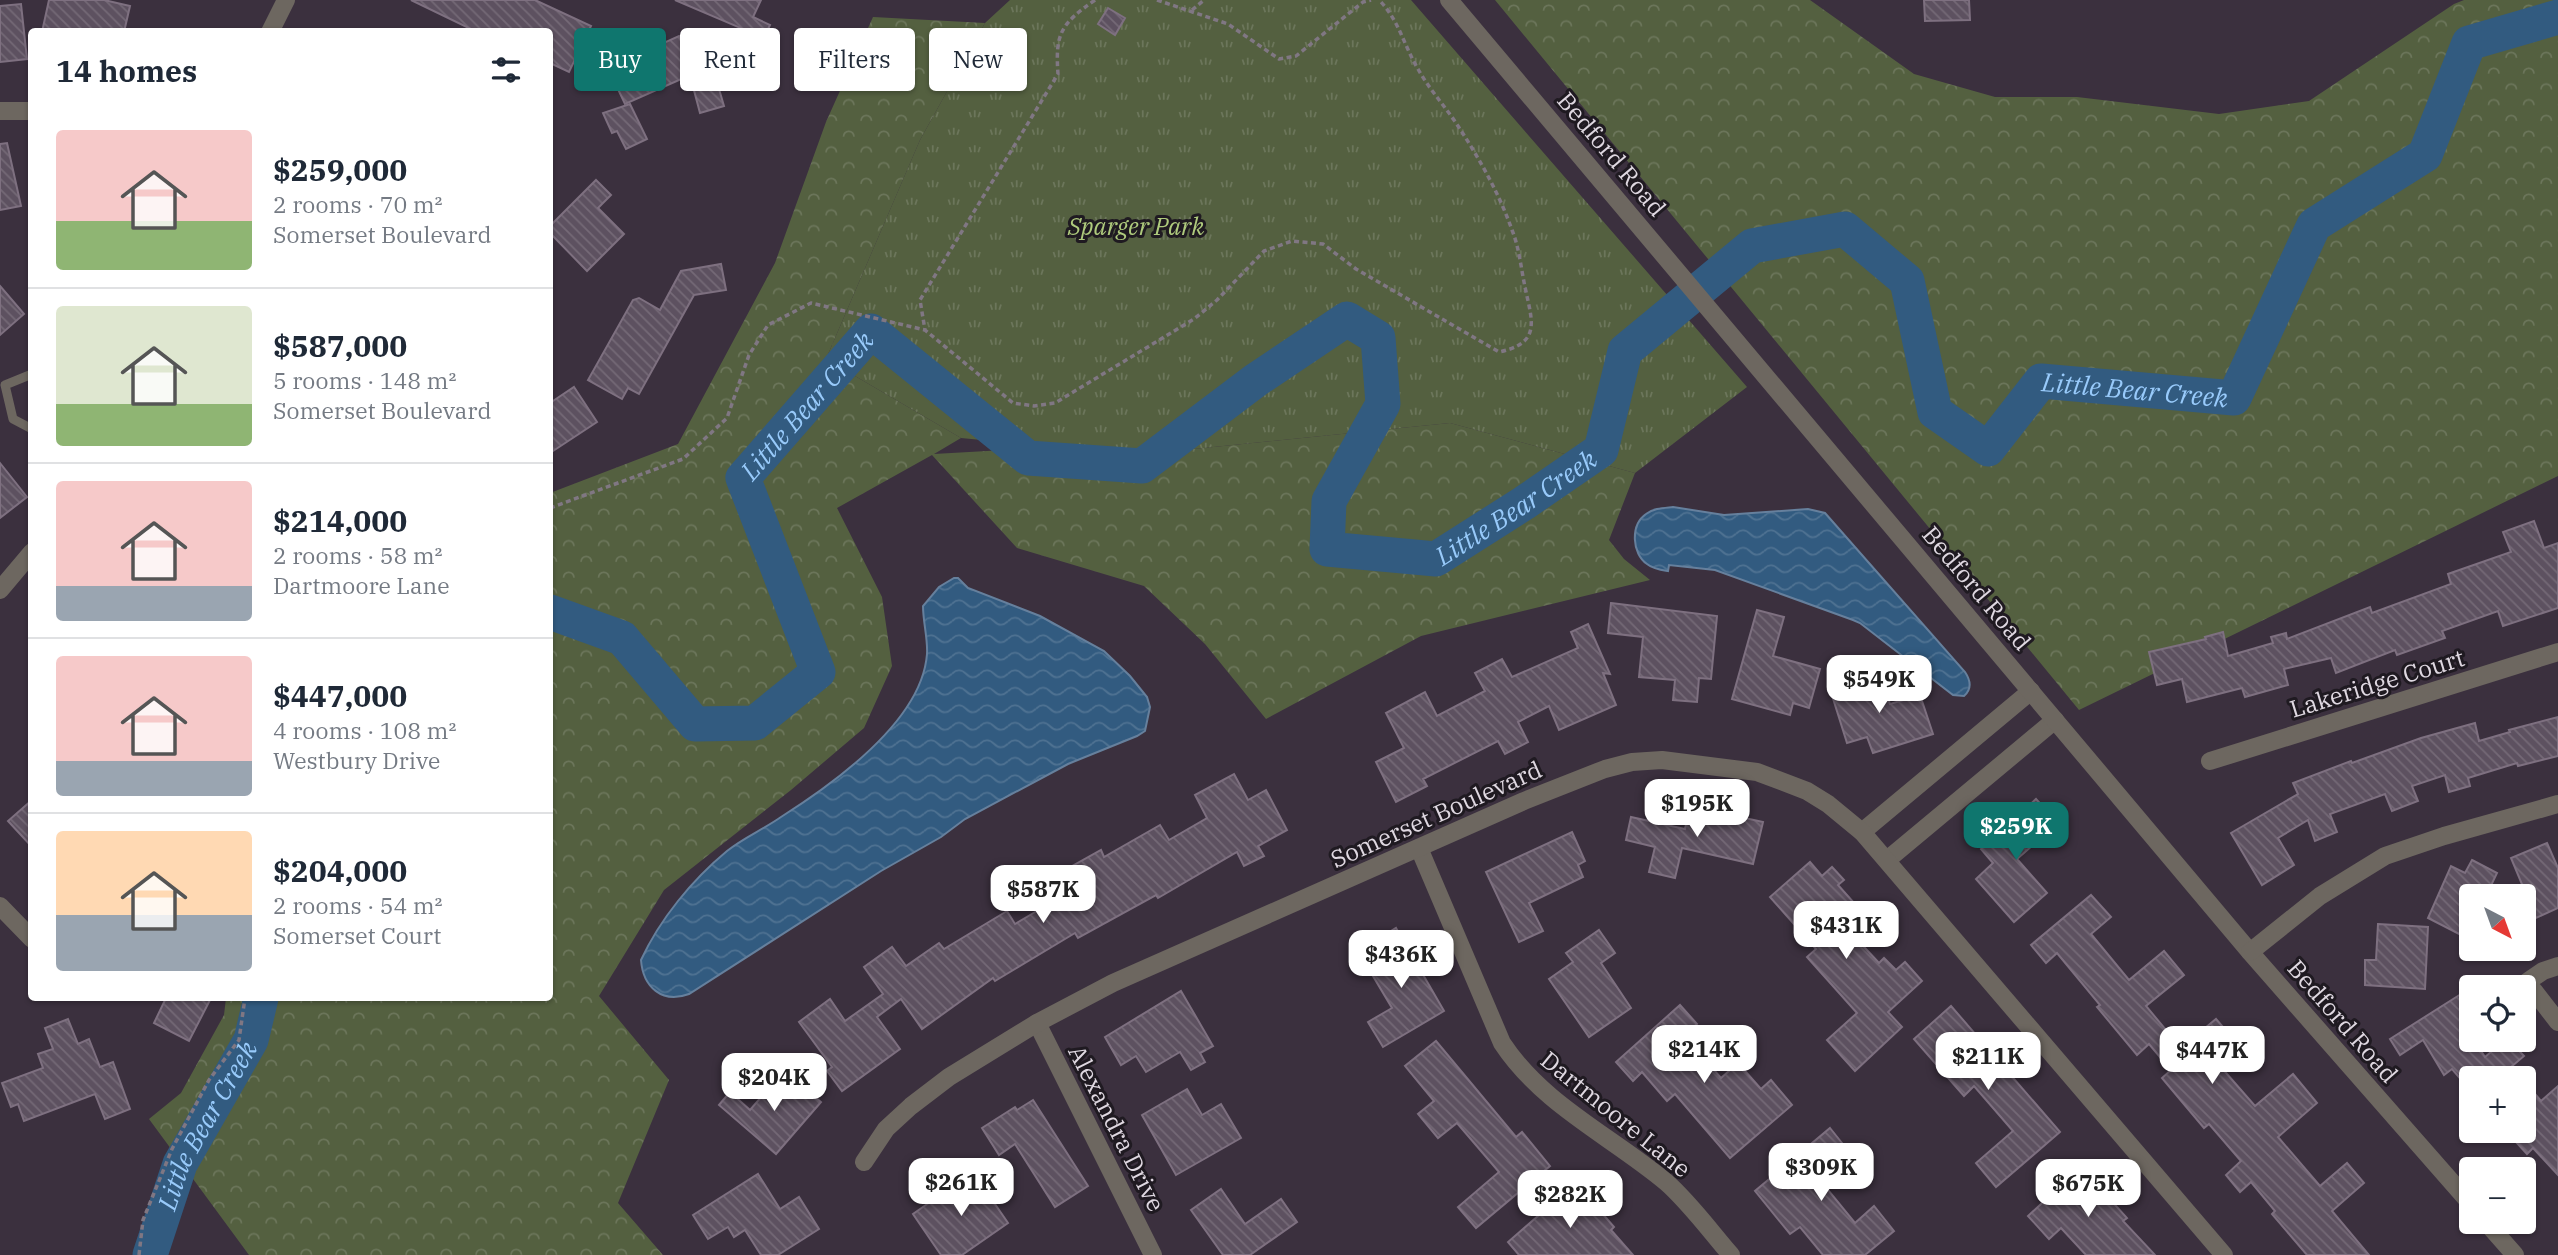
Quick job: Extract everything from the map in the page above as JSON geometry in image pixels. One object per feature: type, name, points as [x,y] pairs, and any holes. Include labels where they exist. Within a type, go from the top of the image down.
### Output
[{"type":"street","points":[[272,28],[286,0]]},
{"type":"street","name":"Bedford Road","points":[[1449,0],[2250,952],[2459,1190]]},
{"type":"street","points":[[0,111],[28,111]]},
{"type":"street","points":[[0,590],[28,557]]},
{"type":"street","name":"Lakeridge Court","points":[[2210,761],[2558,652]]},
{"type":"street","points":[[1863,832],[2031,691]]},
{"type":"street","points":[[1887,860],[2055,720]]},
{"type":"street","name":"Somerset Boulevard","points":[[864,1162],[886,1129],[949,1077],[1037,1023],[1113,983],[1524,801],[1605,769],[1632,762],[1662,760],[1758,772],[1807,791],[1863,832],[2224,1255]]},
{"type":"street","points":[[2250,952],[2320,896],[2385,856],[2434,839],[2558,804]]},
{"type":"street","name":"Dartmoore Lane","points":[[1419,848],[1502,1043],[1514,1061],[1560,1106],[1668,1183],[1731,1255]]},
{"type":"street","points":[[0,906],[28,935]]},
{"type":"street","points":[[2558,966],[2543,971],[2527,982],[2558,1022]]},
{"type":"street","name":"Alexandra Drive","points":[[1037,1023],[1153,1255]]},
{"type":"street","points":[[2497,1234],[2515,1255]]},
{"type":"lane","points":[[28,376],[5,385],[13,419],[28,427]]},
{"type":"path","points":[[925,330],[920,300],[1058,75],[1056,51],[1060,32],[1077,13],[1095,0]]},
{"type":"path","points":[[1157,0],[1228,24],[1279,59],[1296,56],[1363,2],[1371,0]]},
{"type":"path","points":[[1192,10],[1204,0]]},
{"type":"path","points":[[553,507],[682,459],[727,418],[749,355],[768,325],[811,303],[925,330],[1013,403],[1034,406],[1055,403],[1194,319],[1217,300],[1264,251],[1292,241],[1323,244],[1356,269],[1499,352],[1519,348],[1530,335],[1531,317],[1513,232],[1496,191],[1458,126],[1417,68],[1388,9],[1379,0]]},
{"type":"path","points":[[139,1255],[143,1220],[172,1149],[209,1080],[239,1040],[245,1001]]},
{"type":"green space","name":"Sparger Park","points":[[1010,0],[1411,0],[1747,387],[1635,473],[1450,423],[1135,455],[961,438],[826,359],[920,140],[947,91],[1027,91],[1027,28],[982,28]]},
{"type":"green space","points":[[1495,0],[1810,0],[1914,74],[1995,97],[2077,97],[2219,114],[2309,101],[2454,4],[2464,0],[2558,0],[2558,476],[2079,710]]},
{"type":"green space","points":[[873,17],[985,23],[982,28],[929,28],[929,91],[947,91],[920,140],[826,359],[961,438],[934,454],[1057,447],[1135,455],[1450,423],[1635,473],[1609,540],[1624,559],[1650,580],[1421,636],[1266,719],[1205,644],[1144,586],[1017,548],[932,455],[837,508],[882,597],[892,666],[864,728],[791,790],[664,890],[599,996],[669,1080],[618,1203],[663,1255],[249,1255],[149,1119],[181,1093],[224,1015],[226,1001],[553,1001],[553,492],[678,444],[775,263],[840,91],[915,91],[915,28],[868,28]]},
{"type":"water","points":[[1673,507],[1724,515],[1808,509],[1825,513],[1965,672],[1969,682],[1968,691],[1964,696],[1953,695],[1853,620],[1715,570],[1669,565],[1668,571],[1649,566],[1638,554],[1635,539],[1637,525],[1649,512]]},
{"type":"water","points":[[958,578],[968,588],[1040,616],[1104,651],[1147,697],[1150,707],[1145,731],[1068,764],[965,819],[941,837],[881,871],[689,994],[670,997],[656,991],[646,978],[641,960],[667,915],[689,887],[733,846],[802,803],[849,769],[892,726],[909,703],[921,679],[927,654],[923,606],[939,587]]},
{"type":"building","points":[[49,0],[104,0],[130,6],[125,28],[43,28]]},
{"type":"building","points":[[411,0],[535,0],[591,26],[574,28],[574,62],[569,72],[553,64],[553,28],[469,28]]},
{"type":"building","points":[[675,0],[761,0],[753,17],[770,25],[769,28],[741,28]]},
{"type":"building","points":[[1924,0],[1969,0],[1970,20],[1925,21]]},
{"type":"building","points":[[21,4],[27,59],[0,62],[0,6]]},
{"type":"building","points":[[1108,8],[1125,18],[1115,35],[1098,24]]},
{"type":"building","points":[[679,36],[680,38],[680,80],[666,86],[666,42]]},
{"type":"building","points":[[619,91],[654,91],[625,104]]},
{"type":"building","points":[[694,91],[720,91],[724,106],[700,113]]},
{"type":"building","points":[[630,104],[647,139],[626,149],[617,131],[612,133],[603,113]]},
{"type":"building","points":[[7,143],[21,206],[0,210],[0,144]]},
{"type":"building","points":[[596,180],[611,195],[598,208],[624,234],[587,271],[553,236],[553,223]]},
{"type":"building","points":[[721,264],[726,290],[694,295],[639,394],[628,388],[622,399],[588,380],[633,300],[639,298],[660,310],[681,271]]},
{"type":"building","points":[[0,286],[24,314],[0,335]]},
{"type":"building","points":[[574,387],[597,422],[553,451],[553,401]]},
{"type":"building","points":[[0,463],[27,497],[0,518]]},
{"type":"building","points":[[2534,521],[2544,548],[2558,543],[2558,608],[2503,626],[2498,611],[2442,631],[2445,638],[2397,655],[2395,650],[2336,673],[2331,658],[2284,669],[2288,685],[2245,697],[2242,688],[2187,702],[2182,679],[2157,685],[2149,652],[2206,639],[2205,637],[2223,632],[2228,656],[2273,643],[2271,637],[2286,633],[2287,639],[2370,607],[2372,613],[2451,584],[2448,574],[2511,552],[2503,532]]},
{"type":"building","points":[[1611,603],[1717,616],[1711,679],[1699,678],[1697,702],[1673,700],[1675,680],[1639,677],[1643,637],[1608,633]]},
{"type":"building","points":[[1757,610],[1784,617],[1773,656],[1820,669],[1809,708],[1793,703],[1790,715],[1732,699]]},
{"type":"building","points":[[1588,624],[1610,674],[1603,673],[1616,705],[1559,730],[1549,706],[1518,722],[1528,742],[1505,754],[1498,741],[1423,779],[1427,786],[1396,802],[1376,762],[1404,748],[1386,713],[1425,692],[1437,716],[1485,691],[1475,673],[1502,659],[1512,677],[1578,648],[1571,632]]},
{"type":"building","points":[[1880,673],[1890,704],[1920,695],[1933,734],[1873,753],[1867,737],[1847,743],[1830,689]]},
{"type":"building","points":[[2558,717],[2558,756],[2518,766],[2517,763],[2468,778],[2470,786],[2449,792],[2445,775],[2412,786],[2418,801],[2392,811],[2385,794],[2330,814],[2337,832],[2315,841],[2308,820],[2278,838],[2294,865],[2262,885],[2231,833],[2298,794],[2293,783],[2351,761],[2352,763],[2421,738],[2475,723],[2479,741]]},
{"type":"building","points":[[1234,774],[1248,800],[1266,790],[1287,830],[1258,846],[1264,856],[1244,866],[1237,852],[1158,898],[1156,895],[1078,938],[1075,933],[995,981],[993,978],[922,1029],[901,999],[877,1017],[900,1049],[842,1091],[827,1071],[832,1067],[799,1022],[830,999],[845,1021],[883,994],[864,967],[892,947],[906,966],[939,943],[944,949],[1007,911],[1015,924],[1052,902],[1042,883],[1101,850],[1104,857],[1160,825],[1169,840],[1207,818],[1195,795]]},
{"type":"building","points":[[2036,799],[2058,823],[2017,859],[2047,893],[2014,922],[1976,879],[1993,863],[1981,849]]},
{"type":"building","points":[[28,804],[28,843],[8,821]]},
{"type":"building","points":[[1690,806],[1763,822],[1753,864],[1682,848],[1675,878],[1649,872],[1655,847],[1626,840],[1631,817],[1685,829]]},
{"type":"building","points":[[1572,832],[1585,861],[1578,865],[1583,877],[1529,903],[1543,931],[1519,942],[1486,872]]},
{"type":"building","points":[[2547,843],[2558,868],[2558,908],[2536,918],[2536,884],[2522,884],[2511,858]]},
{"type":"building","points":[[2472,860],[2497,873],[2492,884],[2459,884],[2459,934],[2428,918],[2451,866],[2465,873]]},
{"type":"building","points":[[1810,862],[1822,876],[1832,867],[1844,880],[1838,885],[1870,921],[1853,935],[1879,963],[1884,958],[1896,970],[1905,962],[1922,981],[1888,1012],[1902,1027],[1855,1071],[1827,1040],[1857,1013],[1807,957],[1816,949],[1770,897]]},
{"type":"building","points":[[2091,895],[2111,917],[2091,934],[2129,980],[2164,951],[2184,975],[2146,1006],[2181,1048],[2216,1019],[2241,1048],[2220,1066],[2255,1106],[2293,1074],[2317,1103],[2278,1137],[2320,1186],[2347,1163],[2364,1183],[2332,1211],[2369,1255],[2307,1255],[2272,1214],[2275,1211],[2251,1182],[2240,1192],[2226,1175],[2241,1161],[2209,1124],[2204,1128],[2162,1078],[2171,1070],[2149,1044],[2137,1055],[2057,953],[2046,963],[2031,945]]},
{"type":"building","points":[[2378,924],[2428,927],[2425,989],[2365,985],[2365,960],[2376,960]]},
{"type":"building","points":[[1396,928],[1444,1011],[1383,1047],[1368,1022],[1392,1008],[1367,966],[1382,957],[1373,942]]},
{"type":"building","points":[[1599,930],[1615,953],[1601,963],[1631,1008],[1589,1037],[1549,979],[1573,962],[1566,953]]},
{"type":"building","points":[[1181,991],[1213,1046],[1200,1053],[1205,1062],[1191,1070],[1180,1052],[1146,1072],[1136,1056],[1121,1065],[1105,1037]]},
{"type":"building","points":[[2459,995],[2459,1052],[2482,1052],[2485,1057],[2491,1052],[2520,1052],[2524,1056],[2512,1066],[2459,1066],[2459,1077],[2452,1069],[2444,1075],[2423,1040],[2400,1055],[2390,1039]]},
{"type":"building","points":[[165,1001],[209,1001],[189,1041],[154,1023]]},
{"type":"building","points":[[1680,1005],[1697,1024],[1684,1036],[1721,1078],[1738,1063],[1761,1089],[1771,1080],[1792,1105],[1730,1158],[1675,1094],[1667,1101],[1642,1072],[1633,1081],[1616,1062]]},
{"type":"building","points":[[1951,1006],[2060,1132],[1996,1187],[1976,1163],[2013,1131],[1974,1086],[1964,1096],[1914,1039]]},
{"type":"building","points":[[68,1019],[78,1044],[89,1039],[100,1067],[113,1062],[130,1109],[105,1119],[95,1094],[24,1121],[18,1104],[11,1107],[2,1083],[43,1068],[38,1054],[53,1049],[45,1028]]},
{"type":"building","points":[[1436,1041],[1516,1137],[1522,1132],[1550,1166],[1476,1228],[1458,1207],[1499,1172],[1457,1123],[1438,1138],[1418,1114],[1434,1101],[1405,1066]]},
{"type":"building","points":[[776,1080],[787,1089],[795,1080],[821,1102],[776,1154],[719,1105],[730,1092],[750,1110]]},
{"type":"building","points":[[2558,1086],[2558,1175],[2533,1148],[2527,1154],[2517,1143],[2536,1143],[2536,1095],[2541,1101]]},
{"type":"building","points":[[1187,1089],[1202,1115],[1221,1104],[1241,1138],[1176,1175],[1142,1115]]},
{"type":"building","points":[[1033,1100],[1088,1186],[1055,1207],[1015,1144],[999,1155],[982,1128],[1015,1107],[1017,1110]]},
{"type":"building","points":[[1830,1128],[1850,1153],[1819,1179],[1855,1223],[1874,1206],[1894,1231],[1865,1255],[1823,1255],[1800,1227],[1790,1234],[1755,1191]]},
{"type":"building","points":[[2081,1167],[2127,1218],[2123,1221],[2155,1255],[2086,1255],[2061,1228],[2049,1239],[2028,1216]]},
{"type":"building","points":[[973,1172],[1008,1223],[962,1255],[941,1255],[913,1214]]},
{"type":"building","points":[[758,1174],[780,1209],[799,1197],[819,1229],[778,1255],[761,1255],[745,1230],[734,1237],[728,1227],[708,1239],[693,1215]]},
{"type":"building","points":[[1576,1183],[1614,1227],[1611,1230],[1633,1255],[1519,1255],[1508,1242]]},
{"type":"building","points":[[1221,1189],[1245,1224],[1281,1199],[1297,1222],[1250,1255],[1223,1255],[1191,1210]]},
{"type":"waterway","name":"Little Bear Creek","points":[[553,613],[622,638],[695,724],[755,723],[818,672],[743,478],[871,331],[1028,458],[1142,466],[1256,380],[1347,319],[1378,338],[1383,404],[1329,501],[1327,549],[1436,559],[1601,450],[1625,351],[1752,246],[1845,229],[1907,281],[1935,412],[1988,449],[2041,381],[2234,398],[2314,225],[2425,155],[2469,43],[2558,17]]},
{"type":"waterway","name":"Little Bear Creek","points":[[150,1255],[180,1164],[251,1040],[260,1001]]}]
